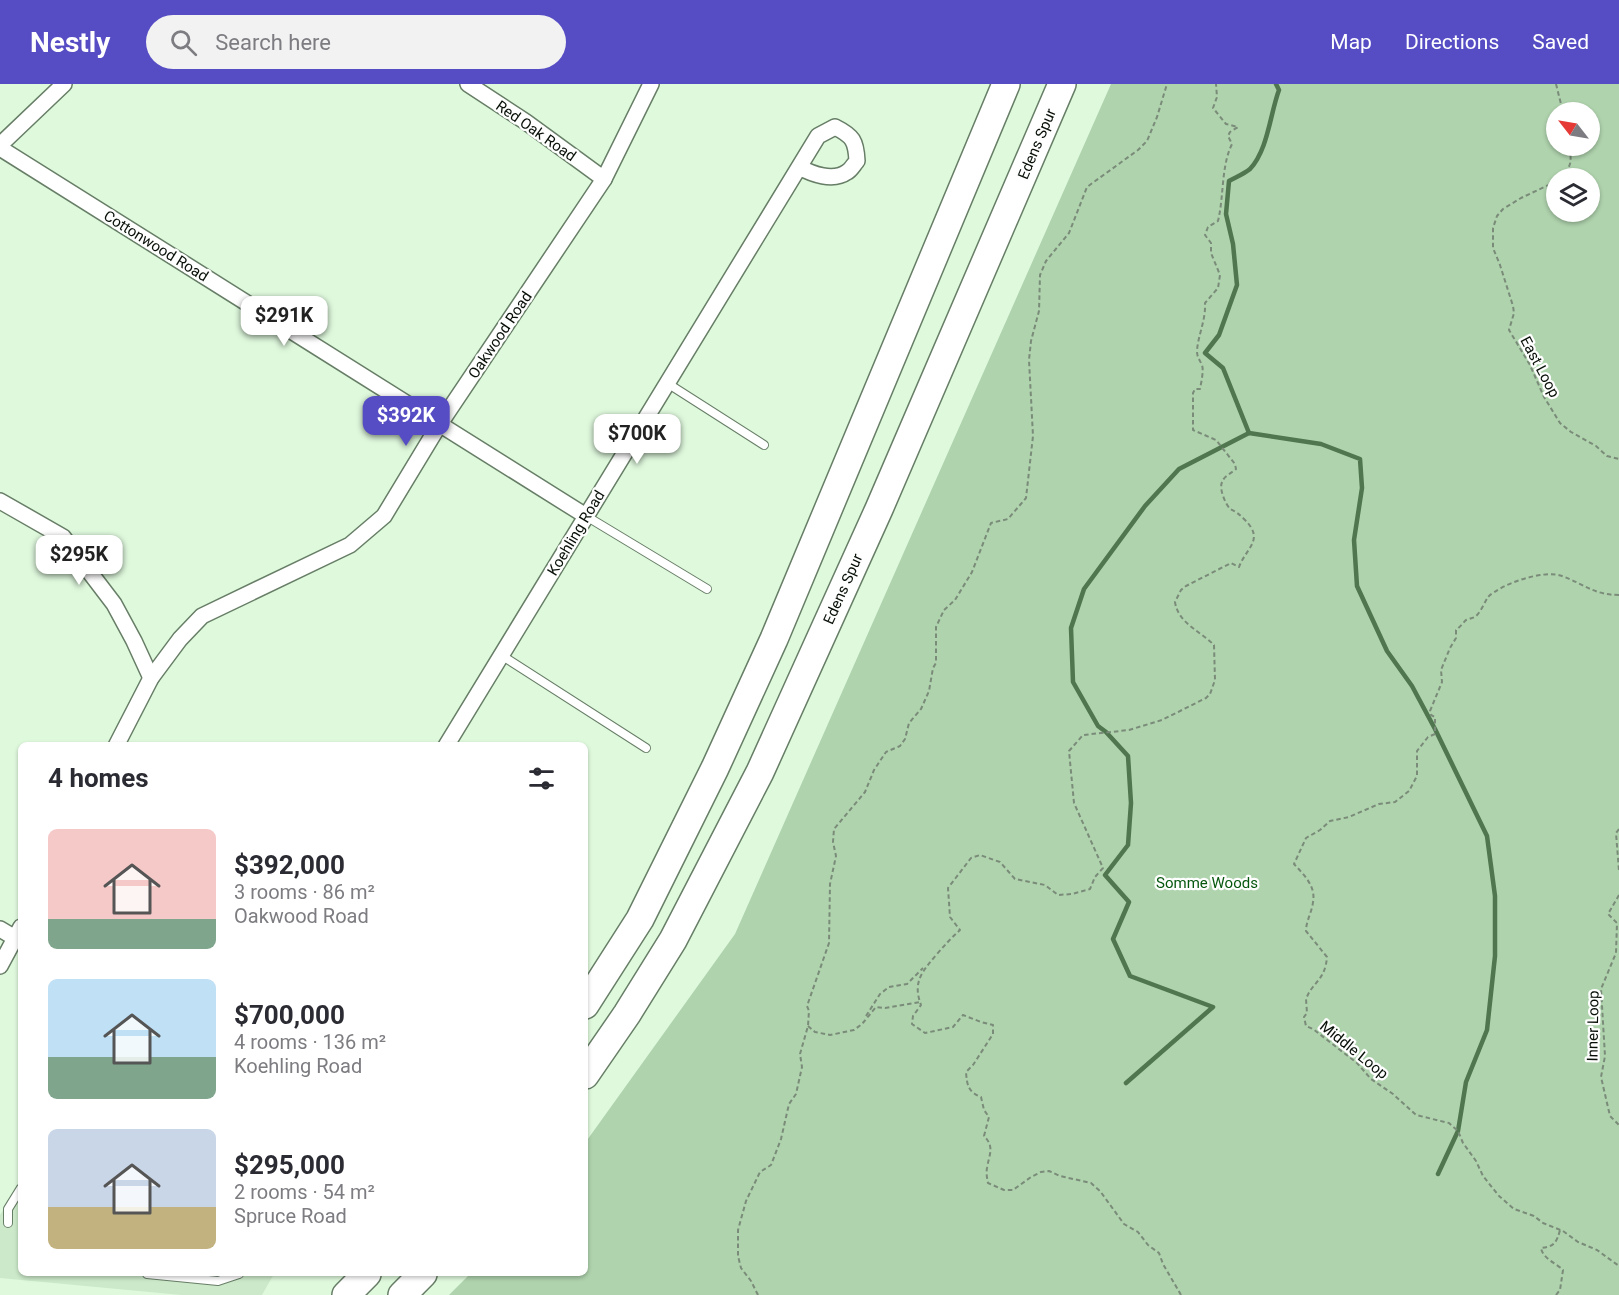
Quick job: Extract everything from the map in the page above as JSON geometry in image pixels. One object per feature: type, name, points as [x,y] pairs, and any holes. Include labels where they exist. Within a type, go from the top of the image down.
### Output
[{"type":"highway","points":[[588,1000],[640,919],[720,757],[774,639],[1006,84]]},
{"type":"highway","name":"Edens Spur","points":[[588,1071],[627,1014],[673,939],[760,772],[879,509],[1062,84]]},
{"type":"highway","points":[[346,1295],[366,1276]]},
{"type":"highway","points":[[402,1295],[421,1276]]},
{"type":"street","points":[[0,146],[64,84]]},
{"type":"street","name":"Red Oak Road","points":[[468,84],[526,122],[604,179]]},
{"type":"street","name":"Oakwood Road","points":[[118,742],[151,678],[180,639],[202,616],[350,545],[384,516],[439,425],[604,179],[651,84]]},
{"type":"street","name":"Cottonwood Road","points":[[0,146],[586,516]]},
{"type":"street","name":"Koehling Road","points":[[448,742],[799,167]]},
{"type":"street","points":[[0,501],[63,537],[114,604],[151,678]]},
{"type":"street","points":[[0,930],[18,932],[0,966]]},
{"type":"lane","points":[[667,383],[764,445]]},
{"type":"lane","points":[[586,516],[707,589]]},
{"type":"lane","points":[[501,655],[646,748]]},
{"type":"lane","points":[[8,1223],[8,1209],[18,1193]]},
{"type":"lane","points":[[167,1276],[218,1281],[233,1276]]},
{"type":"path","points":[[758,1295],[741,1268],[738,1256],[738,1230],[746,1201],[760,1172],[771,1165],[782,1139],[789,1104],[796,1094],[801,1077],[800,1054],[808,1026],[807,1006],[829,943],[830,884],[836,856],[833,842],[834,829],[865,792],[874,770],[886,752],[900,746],[905,739],[909,723],[921,709],[929,691],[936,663],[936,627],[944,610],[955,600],[972,572],[990,523],[1008,519],[1026,498],[1033,436],[1029,360],[1031,341],[1039,311],[1040,275],[1046,261],[1069,233],[1088,187],[1147,141],[1167,84]]},
{"type":"path","points":[[862,1024],[880,994],[890,987],[906,984],[960,930],[950,917],[948,888],[971,858],[980,855],[1000,862],[1016,879],[1046,885],[1058,895],[1090,889],[1095,877],[1103,868],[1074,803],[1069,751],[1083,735],[1129,730],[1162,720],[1194,705],[1210,694],[1215,680],[1214,645],[1185,621],[1179,614],[1175,602],[1181,590],[1201,577],[1231,562],[1239,567],[1255,535],[1252,527],[1237,512],[1230,509],[1220,484],[1236,469],[1235,464],[1216,440],[1193,430],[1192,424],[1193,393],[1195,389],[1200,389],[1201,384],[1202,366],[1197,352],[1204,318],[1204,303],[1215,292],[1219,281],[1217,265],[1211,253],[1211,243],[1205,235],[1208,227],[1218,221],[1223,204],[1220,195],[1228,151],[1232,144],[1228,136],[1238,127],[1226,124],[1213,108],[1217,97],[1216,84]]},
{"type":"path","points":[[1556,84],[1560,102]]},
{"type":"path","name":"East Loop","points":[[1546,186],[1503,209],[1497,216],[1493,228],[1493,248],[1513,306],[1514,313],[1509,330],[1560,423],[1596,446],[1607,456],[1619,459]]},
{"type":"path","name":"Middle Loop","points":[[1619,595],[1606,595],[1578,585],[1561,575],[1549,573],[1515,581],[1495,591],[1475,616],[1456,630],[1456,638],[1441,670],[1442,682],[1430,711],[1435,717],[1435,734],[1428,737],[1417,751],[1417,776],[1409,791],[1395,802],[1379,804],[1349,817],[1330,821],[1306,838],[1294,864],[1309,880],[1314,902],[1306,923],[1306,931],[1327,957],[1326,968],[1321,979],[1306,999],[1307,1013],[1304,1017],[1306,1026],[1357,1063],[1371,1079],[1393,1094],[1416,1115],[1449,1123],[1458,1131],[1483,1176],[1499,1196],[1514,1209],[1534,1216],[1578,1242],[1597,1250],[1619,1266]]},
{"type":"path","points":[[1619,828],[1616,833],[1619,871]]},
{"type":"path","name":"Inner Loop","points":[[1619,895],[1608,915],[1617,923],[1616,953],[1601,989],[1605,1056],[1600,1077],[1610,1116],[1619,1125]]},
{"type":"path","points":[[923,968],[917,993],[921,1005],[913,1016],[912,1024],[925,1033],[953,1027],[963,1015],[993,1025],[993,1034],[966,1072],[968,1088],[973,1094],[981,1097],[984,1110],[989,1116],[984,1136],[992,1150],[986,1171],[988,1183],[1004,1190],[1013,1190],[1031,1177],[1049,1171],[1091,1183],[1100,1191],[1124,1224],[1138,1232],[1148,1245],[1159,1253],[1181,1295]]},
{"type":"path","points":[[808,1026],[815,1032],[830,1035],[854,1030],[876,1007],[885,1008],[920,1002]]},
{"type":"path","points":[[1556,1295],[1560,1290],[1563,1269],[1547,1259],[1541,1248],[1551,1247],[1557,1242],[1560,1230]]},
{"type":"shaded area","points":[[18,1186],[18,1276],[273,1276],[262,1295],[181,1295],[0,1278],[0,1215]]},
{"type":"green space","name":"Somme Woods","points":[[1111,84],[1619,84],[1619,1295],[449,1295],[468,1276],[588,1276],[588,1139],[735,934]]},
{"type":"waterway","points":[[1249,433],[1223,368],[1205,353],[1219,335],[1237,285],[1233,244],[1226,214],[1229,181],[1250,169],[1261,152],[1279,90],[1276,84]]},
{"type":"waterway","points":[[1126,1083],[1213,1007],[1130,976],[1113,939],[1129,902],[1105,875],[1128,845],[1131,803],[1128,756],[1098,726],[1073,682],[1071,628],[1084,589],[1145,506],[1179,469],[1249,433],[1321,444],[1360,459],[1362,488],[1354,540],[1357,586],[1387,651],[1412,686],[1487,836],[1495,896],[1495,956],[1487,1030],[1466,1082],[1458,1131],[1438,1174]]}]
